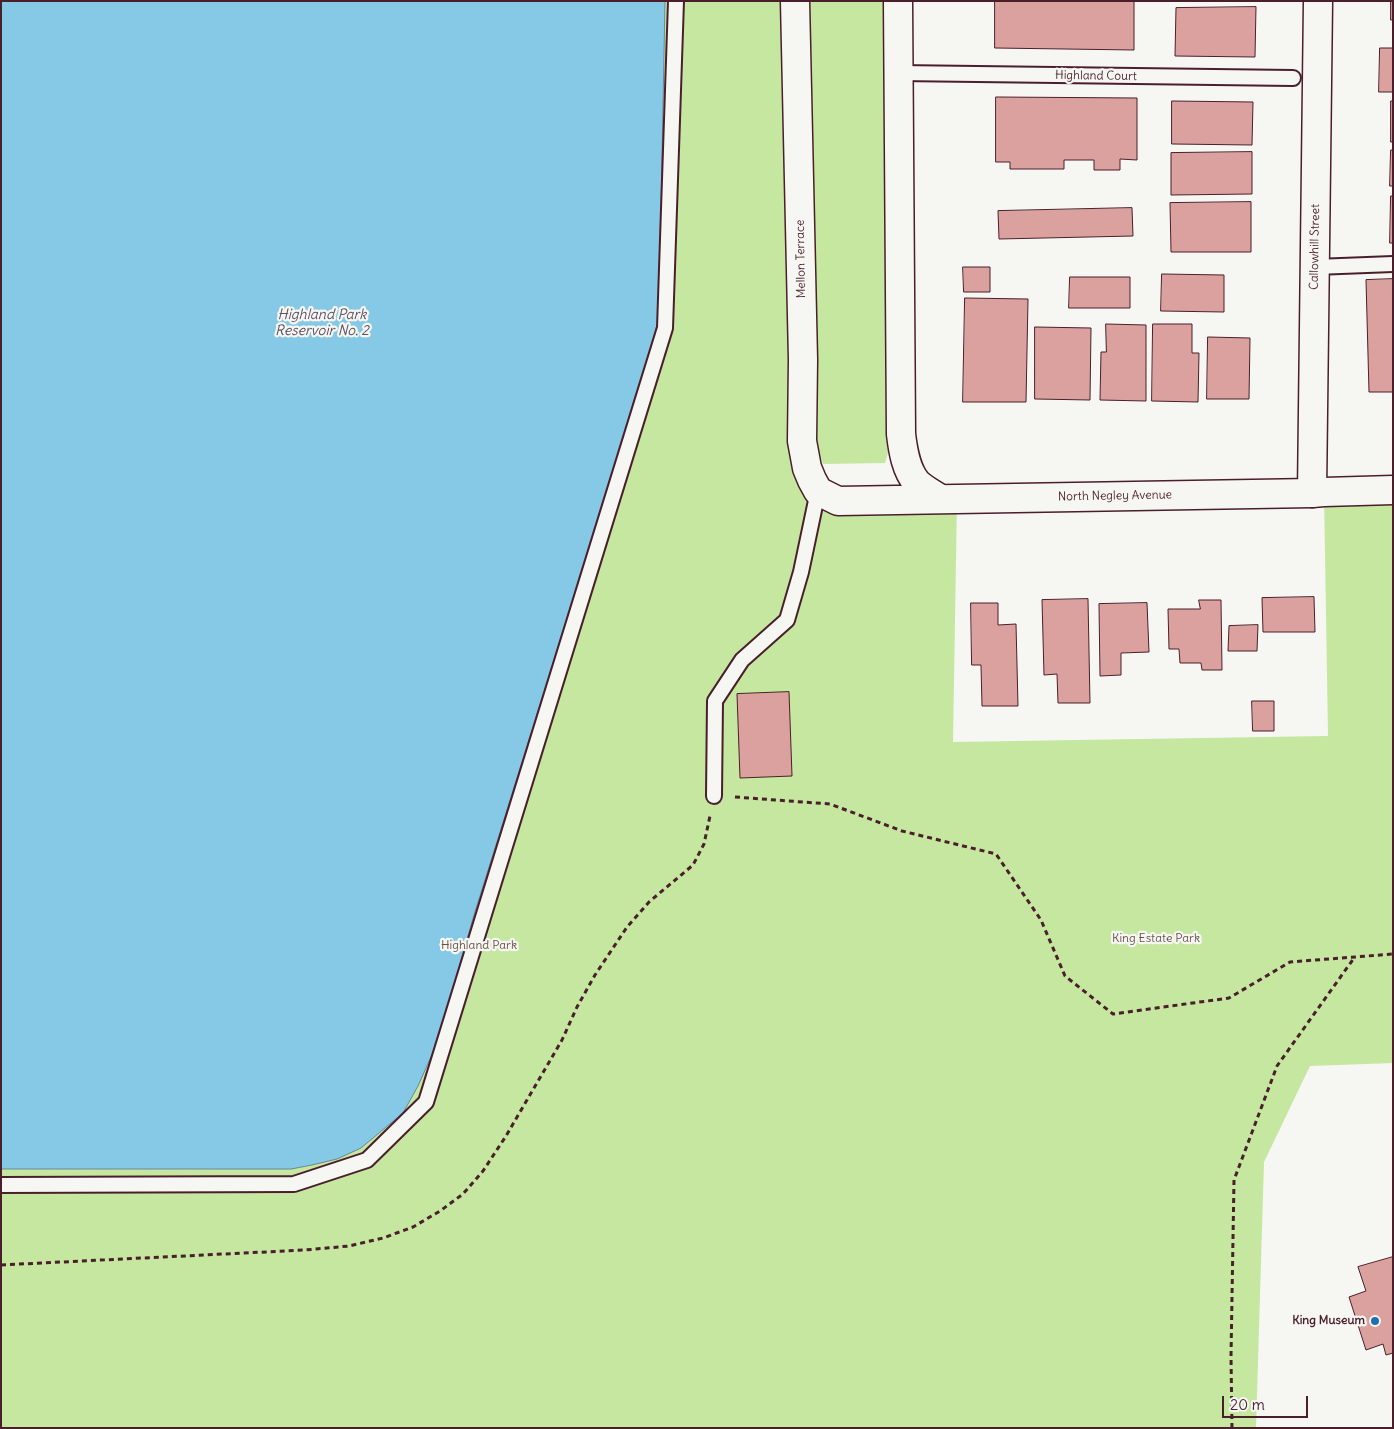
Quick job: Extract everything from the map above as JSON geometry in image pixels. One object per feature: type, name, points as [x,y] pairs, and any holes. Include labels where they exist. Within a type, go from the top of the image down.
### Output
[{"type":"main road","name":"Mellon Terrace","points":[[795,1],[803,350],[802,442],[807,468],[812,480],[828,496]]},
{"type":"main road","points":[[898,1],[901,434],[907,464],[918,484],[940,498]]},
{"type":"main road","name":"Callowhill Street","points":[[1312,494],[1318,1]]},
{"type":"main road","name":"North Negley Avenue","points":[[828,496],[940,498],[1312,494],[1393,490]]},
{"type":"lane","points":[[1,1184],[294,1184],[367,1160],[426,1102],[665,328],[676,1]]},
{"type":"lane","name":"Highland Court","points":[[898,73],[1294,78]]},
{"type":"lane","points":[[1315,267],[1393,264]]},
{"type":"lane","points":[[714,796],[715,701],[742,660],[787,620],[801,572],[828,496]]},
{"type":"path","points":[[714,796],[830,804],[902,831],[996,854],[1041,920],[1065,976],[1113,1014],[1229,998],[1290,962],[1393,954]]},
{"type":"path","points":[[1232,1428],[1231,1356],[1234,1180],[1277,1066],[1354,957]]},
{"type":"green space","name":"Highland Park","points":[[1,1],[795,1],[818,491],[957,498],[953,742],[1328,736],[1324,492],[1393,490],[1393,1063],[1310,1066],[1264,1162],[1256,1428],[1,1428]]},
{"type":"green space","points":[[806,1],[885,1],[890,432],[889,449],[885,463],[823,464],[817,449],[812,423]]},
{"type":"water","name":"Highland Park Reservoir No. 2","points":[[1,1],[665,1],[659,317],[646,367],[474,915],[438,1041],[418,1086],[403,1113],[361,1148],[337,1159],[291,1169],[1,1169]]},
{"type":"building","points":[[995,1],[1134,1],[1134,50],[995,48]]},
{"type":"building","points":[[1391,1],[1393,1],[1393,20],[1391,20]]},
{"type":"building","points":[[1256,7],[1255,57],[1175,56],[1176,8]]},
{"type":"building","points":[[1380,48],[1393,48],[1393,92],[1379,92]]},
{"type":"building","points":[[996,97],[1137,98],[1137,160],[1120,159],[1120,170],[1094,170],[1094,160],[1064,160],[1064,169],[1010,169],[1010,162],[996,162]]},
{"type":"building","points":[[1172,101],[1253,102],[1252,145],[1172,144]]},
{"type":"building","points":[[1391,101],[1393,101],[1393,142],[1391,142]]},
{"type":"building","points":[[1391,150],[1393,150],[1393,186],[1390,186]]},
{"type":"building","points":[[1252,152],[1252,194],[1171,195],[1171,153]]},
{"type":"building","points":[[1391,196],[1393,196],[1393,243],[1390,243]]},
{"type":"building","points":[[1251,202],[1251,252],[1171,252],[1170,203]]},
{"type":"building","points":[[1132,208],[1133,236],[999,239],[998,211]]},
{"type":"building","points":[[963,267],[990,267],[990,292],[964,292]]},
{"type":"building","points":[[1162,274],[1224,275],[1224,312],[1161,311]]},
{"type":"building","points":[[1070,277],[1130,277],[1130,308],[1069,308]]},
{"type":"building","points":[[1393,279],[1393,392],[1369,392],[1366,280]]},
{"type":"building","points":[[965,298],[1028,299],[1026,402],[963,402]]},
{"type":"building","points":[[1106,324],[1146,325],[1146,401],[1100,400],[1101,352],[1106,352]]},
{"type":"building","points":[[1153,324],[1192,324],[1192,353],[1199,353],[1198,402],[1152,401]]},
{"type":"building","points":[[1035,327],[1091,328],[1090,400],[1035,399]]},
{"type":"building","points":[[1208,337],[1250,338],[1249,399],[1207,399]]},
{"type":"building","points":[[1314,597],[1315,632],[1263,632],[1262,598]]},
{"type":"building","points":[[1088,599],[1090,703],[1058,703],[1057,674],[1044,675],[1042,600]]},
{"type":"building","points":[[1199,600],[1221,600],[1222,670],[1202,670],[1201,663],[1180,663],[1179,649],[1169,649],[1168,609],[1200,609]]},
{"type":"building","points":[[971,603],[998,603],[998,625],[1016,624],[1018,706],[982,706],[981,665],[972,665]]},
{"type":"building","points":[[1147,603],[1149,652],[1121,653],[1121,675],[1100,676],[1099,604]]},
{"type":"building","points":[[1258,625],[1257,651],[1228,651],[1229,626]]},
{"type":"building","points":[[789,692],[792,776],[740,778],[737,694]]},
{"type":"building","points":[[1252,701],[1274,701],[1274,731],[1253,731]]},
{"type":"building","name":"King Museum","points":[[1393,1257],[1393,1353],[1386,1355],[1383,1344],[1366,1350],[1349,1297],[1366,1291],[1358,1267]]},
{"type":"place","name":"King Museum","points":[[1375,1321]]},
{"type":"park label","name":"King Estate Park","points":[[1156,939]]}]
